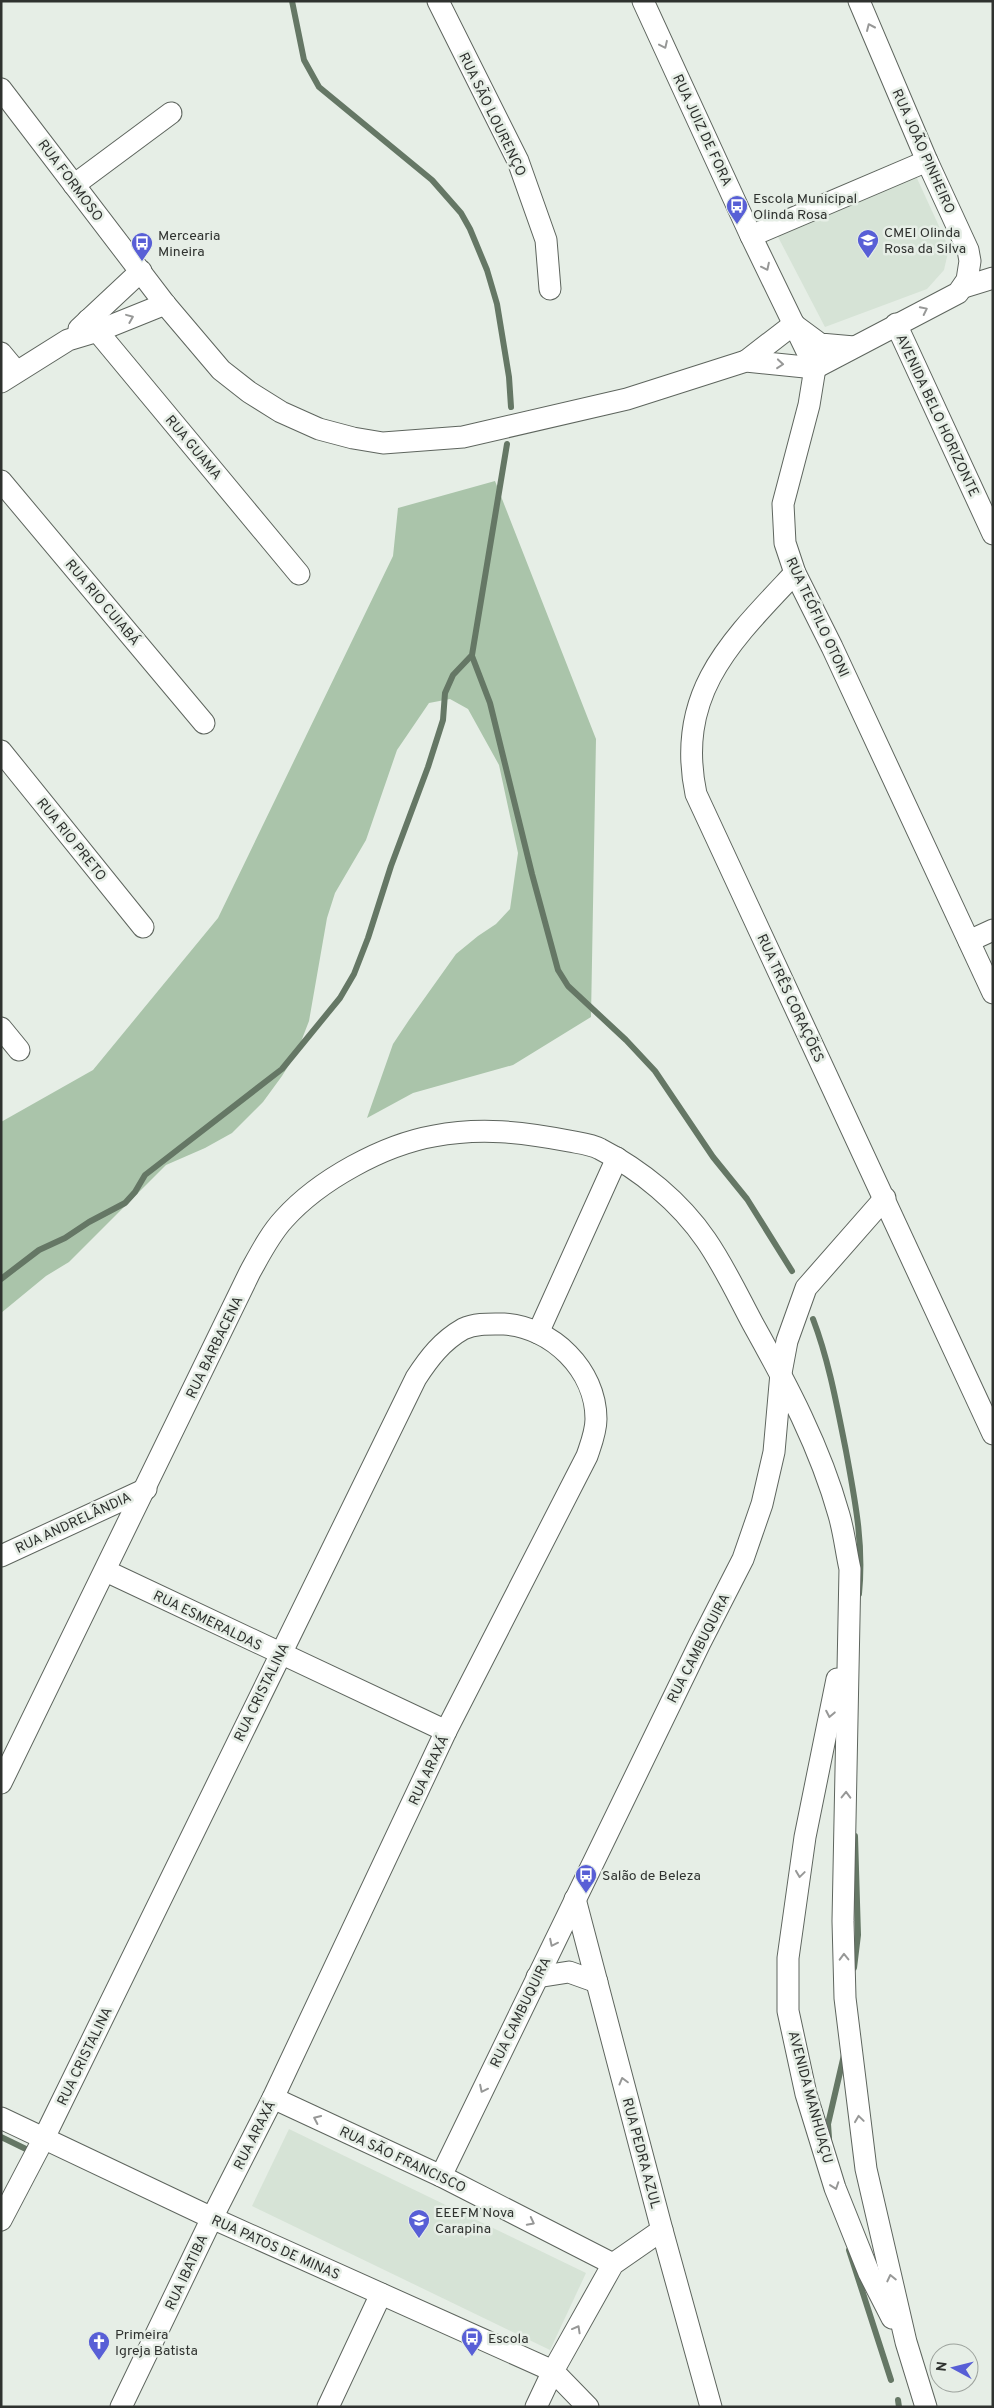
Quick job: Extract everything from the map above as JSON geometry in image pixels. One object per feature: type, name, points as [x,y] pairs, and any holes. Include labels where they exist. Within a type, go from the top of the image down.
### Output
[{"type":"street","name":"RUA SÃO LOURENÇO","points":[[438,1],[518,161],[546,240],[550,288]]},
{"type":"street","name":"RUA JUIZ DE FORA","points":[[643,1],[751,236],[815,368]]},
{"type":"street","name":"RUA JOÃO PINHEIRO","points":[[859,1],[927,161],[968,250],[970,270],[958,292]]},
{"type":"street","name":"RUA FORMOSO","points":[[1,89],[165,304],[221,370],[249,392],[281,412],[319,429],[353,438],[383,442],[463,436],[626,399],[746,361]]},
{"type":"street","points":[[74,185],[171,113]]},
{"type":"street","points":[[751,236],[927,161]]},
{"type":"street","points":[[93,325],[140,271]]},
{"type":"street","points":[[746,361],[815,368],[958,292],[993,278]]},
{"type":"street","points":[[1,353],[9,377],[93,325],[165,304]]},
{"type":"street","points":[[746,361],[794,324],[812,340],[820,344],[854,347]]},
{"type":"street","name":"AVENIDA BELO HORIZONTE","points":[[896,324],[993,534]]},
{"type":"street","name":"RUA GUAMA","points":[[93,325],[299,574]]},
{"type":"street","name":"RUA TEÓFILO OTONI","points":[[815,368],[809,405],[783,504],[784,542],[794,573],[832,647],[993,993]]},
{"type":"street","name":"RUA RIO CUIABÁ","points":[[1,481],[204,723]]},
{"type":"street","name":"RUA TRÊS CORAÇÕES","points":[[794,573],[728,646],[713,669],[700,701],[692,729],[690,749],[691,772],[696,794],[993,1434]]},
{"type":"street","name":"RUA RIO PRETO","points":[[1,751],[142,927]]},
{"type":"street","points":[[969,941],[993,930]]},
{"type":"street","points":[[1,1028],[19,1050]]},
{"type":"street","name":"RUA BARBACENA","points":[[1,1783],[261,1252],[283,1220],[299,1203],[328,1181],[409,1140],[455,1132],[490,1130],[529,1133],[597,1147]]},
{"type":"street","name":"RUA CAMBUQUIRA","points":[[441,2176],[743,1559],[762,1504],[774,1452],[780,1409],[780,1373],[707,1240],[678,1206],[654,1184],[617,1158],[597,1147]]},
{"type":"street","points":[[538,1333],[617,1158]]},
{"type":"street","points":[[780,1373],[787,1341],[806,1288],[885,1198]]},
{"type":"street","name":"RUA CRISTALINA","points":[[1,2220],[44,2138],[403,1402],[430,1357],[446,1340],[465,1328],[486,1323],[516,1325],[538,1333]]},
{"type":"street","name":"RUA ARAXÁ","points":[[212,2218],[273,2098],[446,1732],[587,1456],[593,1438],[596,1419],[592,1396],[580,1369],[566,1351],[538,1333]]},
{"type":"street","name":"AVENIDA MANHUAÇU","points":[[780,1373],[811,1436],[839,1515],[850,1568],[847,1632],[843,1921],[845,1998],[866,2169],[906,2342],[926,2407]]},
{"type":"street","name":"RUA ANDRELÂNDIA","points":[[1,1556],[146,1489]]},
{"type":"street","name":"RUA ESMERALDAS","points":[[106,1571],[446,1732]]},
{"type":"street","name":"AVENIDA MANHUAÇU","points":[[847,1632],[805,1837],[788,1958],[788,2011],[806,2094],[835,2188],[869,2273],[906,2342]]},
{"type":"street","name":"RUA PEDRA AZUL","points":[[575,1899],[662,2230],[711,2407]]},
{"type":"street","points":[[537,1977],[569,1972],[582,1975],[597,1982]]},
{"type":"street","name":"RUA SÃO FRANCISCO","points":[[273,2098],[441,2176],[613,2264]]},
{"type":"street","name":"RUA PATOS DE MINAS","points":[[1,2118],[212,2218],[553,2371]]},
{"type":"street","name":"RUA IBATIBA","points":[[121,2407],[212,2218]]},
{"type":"street","points":[[536,2407],[553,2371],[613,2264],[662,2230]]},
{"type":"street","points":[[328,2407],[381,2294]]},
{"type":"street","points":[[553,2371],[588,2407]]},
{"type":"shaded area","name":"CMEI Olinda Rosa da Silva","points":[[915,174],[949,248],[944,270],[927,289],[825,327],[777,235]]},
{"type":"shaded area","name":"EEEFM Nova Carapina","points":[[289,2129],[586,2273],[550,2350],[252,2206]]},
{"type":"green space","points":[[495,481],[596,739],[591,1017],[513,1065],[413,1093],[367,1118],[393,1044],[409,1020],[456,954],[496,924],[510,909],[518,853],[499,765],[468,709],[450,699],[429,703],[397,750],[366,840],[335,893],[327,918],[309,1021],[297,1052],[282,1076],[263,1102],[232,1133],[205,1148],[166,1165],[69,1262],[46,1276],[1,1313],[1,1122],[93,1070],[218,918],[393,556],[398,508]]},
{"type":"waterway","points":[[292,1],[304,60],[319,87],[432,180],[461,213],[470,229],[487,270],[497,304],[509,377],[511,407]]},
{"type":"waterway","points":[[1,1279],[39,1250],[65,1238],[89,1222],[125,1203],[135,1192],[145,1175],[282,1069],[340,998],[354,974],[368,938],[391,866],[428,767],[443,720],[445,693],[453,675],[472,655],[507,444]]},
{"type":"waterway","points":[[472,656],[490,703],[532,874],[558,970],[568,986],[626,1040],[655,1071],[713,1157],[747,1199],[792,1271]]},
{"type":"waterway","points":[[813,1319],[824,1351],[832,1384],[853,1487],[860,1557],[859,1594]]},
{"type":"waterway","points":[[854,1968],[858,1935],[855,1836]]},
{"type":"waterway","points":[[829,2138],[828,2124],[844,2055]]},
{"type":"waterway","points":[[1,2137],[30,2151]]},
{"type":"waterway","points":[[849,2250],[891,2380]]},
{"type":"waterway","points":[[898,2400],[899,2407]]},
{"type":"place","name":"Escola Municipal Olinda Rosa","points":[[737,225]]},
{"type":"place","name":"CMEI Olinda Rosa da Silva","points":[[868,259]]},
{"type":"place","name":"Mercearia Mineira","points":[[142,262]]},
{"type":"place","name":"Salão de Beleza","points":[[586,1894]]},
{"type":"place","name":"EEEFM Nova Carapina","points":[[419,2239]]},
{"type":"place","name":"Escola","points":[[472,2357]]},
{"type":"place","name":"Primeira Igreja Batista","points":[[99,2361]]}]
